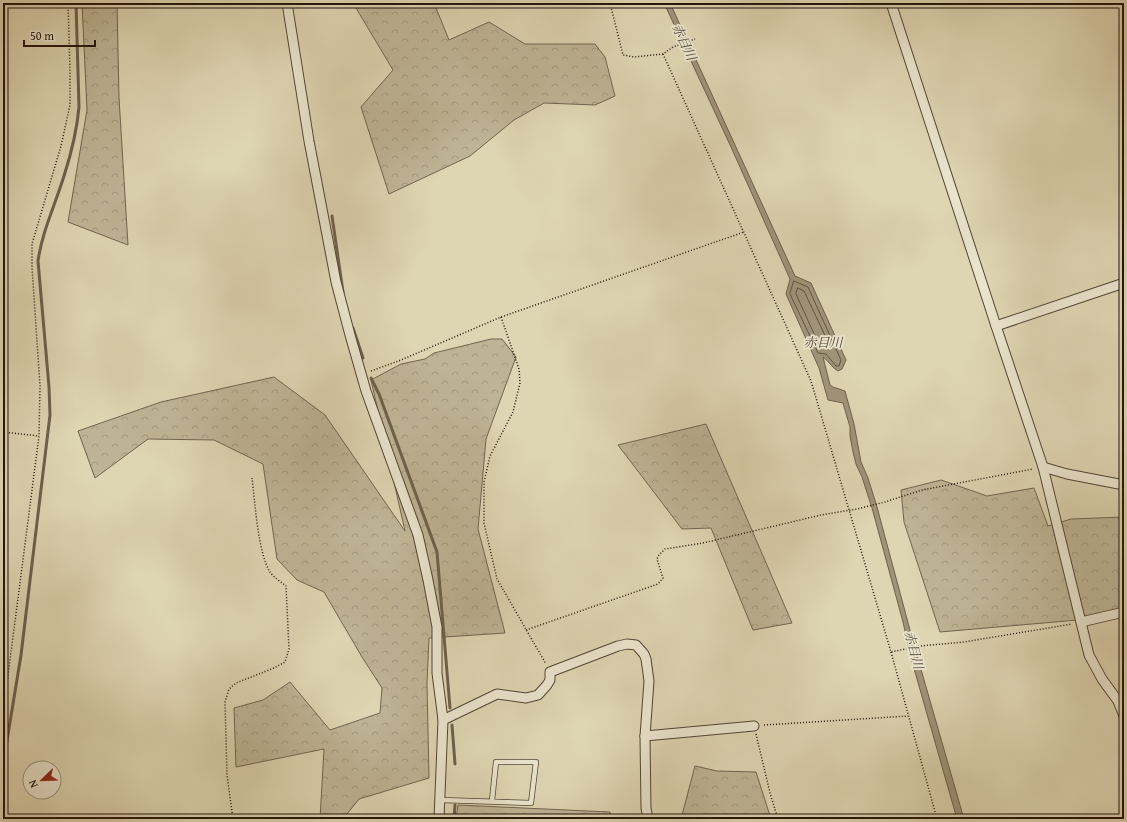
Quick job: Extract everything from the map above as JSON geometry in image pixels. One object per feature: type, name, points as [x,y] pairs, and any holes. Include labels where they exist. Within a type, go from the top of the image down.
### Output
[{"type":"street","points":[[287,3],[309,141],[336,282],[362,375],[418,535],[437,627],[438,674],[444,720],[439,819]]},
{"type":"street","points":[[891,3],[1043,467],[1089,655],[1102,679],[1118,701],[1124,716]]},
{"type":"street","points":[[996,326],[1124,283]]},
{"type":"street","points":[[1043,467],[1067,474],[1124,485]]},
{"type":"street","points":[[1081,622],[1124,612]]},
{"type":"street","points":[[444,720],[497,694],[526,698],[538,695],[550,680],[550,672],[618,646],[627,644],[636,645],[644,654],[646,659],[649,681],[645,736],[646,808],[648,819]]},
{"type":"street","points":[[645,736],[754,726]]},
{"type":"lane","points":[[440,800],[531,803],[536,762],[496,762],[492,801]]},
{"type":"path","points":[[3,714],[39,436],[40,386],[32,268],[32,244],[61,146],[70,104],[68,3]]},
{"type":"path","points":[[610,3],[623,55],[634,57],[663,54],[695,39]]},
{"type":"path","points":[[663,54],[811,381],[891,652],[937,819]]},
{"type":"path","points":[[362,375],[501,317],[744,232]]},
{"type":"path","points":[[501,317],[519,369],[520,383],[513,412],[490,456],[488,463],[484,482],[484,523],[497,580],[550,672]]},
{"type":"path","points":[[3,432],[39,436]]},
{"type":"path","points":[[526,630],[658,584],[663,578],[657,560],[659,555],[665,549],[703,543],[821,515],[857,509],[922,490],[1043,467]]},
{"type":"path","points":[[233,819],[227,775],[225,702],[230,689],[236,683],[285,662],[289,649],[286,586],[270,573],[267,566],[261,544],[252,478]]},
{"type":"path","points":[[891,652],[920,646],[964,642],[1081,622]]},
{"type":"path","points":[[778,819],[770,793],[754,726],[908,716]]},
{"type":"green space","points":[[82,3],[117,3],[119,98],[128,245],[68,222],[87,110]]},
{"type":"green space","points":[[353,3],[434,3],[449,40],[489,22],[525,44],[595,44],[605,57],[615,96],[595,105],[544,103],[514,120],[470,156],[389,194],[361,107],[393,70]]},
{"type":"green space","points":[[491,339],[502,339],[516,357],[486,439],[478,529],[505,633],[429,638],[427,683],[429,778],[359,799],[343,819],[320,819],[324,749],[236,767],[234,708],[263,700],[290,682],[330,730],[380,713],[382,688],[324,592],[297,580],[277,559],[263,464],[214,440],[148,439],[95,478],[78,431],[161,402],[274,377],[325,415],[405,531],[371,380],[401,364],[425,359],[434,353]]},
{"type":"green space","points":[[706,424],[792,623],[753,630],[711,528],[682,529],[618,445]]},
{"type":"green space","points":[[941,480],[987,496],[1034,488],[1048,526],[1071,519],[1123,517],[1124,512],[1124,616],[940,632],[904,522],[901,490]]},
{"type":"green space","points":[[695,766],[717,771],[756,772],[771,819],[681,819]]},
{"type":"green space","points":[[458,805],[610,812],[610,819],[456,819]]},
{"type":"water","name":"赤目川","points":[[664,3],[670,3],[795,276],[811,283],[846,360],[842,369],[838,371],[823,357],[830,385],[845,391],[854,424],[861,462],[868,478],[877,507],[914,645],[964,819],[957,819],[911,658],[903,622],[872,508],[856,464],[850,436],[850,427],[843,403],[828,400],[819,368],[786,294],[790,279]]},
{"type":"waterway","points":[[3,765],[21,655],[50,415],[38,261],[46,229],[69,159],[77,124],[79,107],[76,3]]},
{"type":"waterway","points":[[332,216],[343,292]]},
{"type":"waterway","points":[[353,328],[363,358]]},
{"type":"waterway","points":[[371,378],[379,394],[437,552],[450,708]]},
{"type":"waterway","points":[[452,725],[455,764]]},
{"type":"waterway","points":[[454,819],[455,805]]}]
